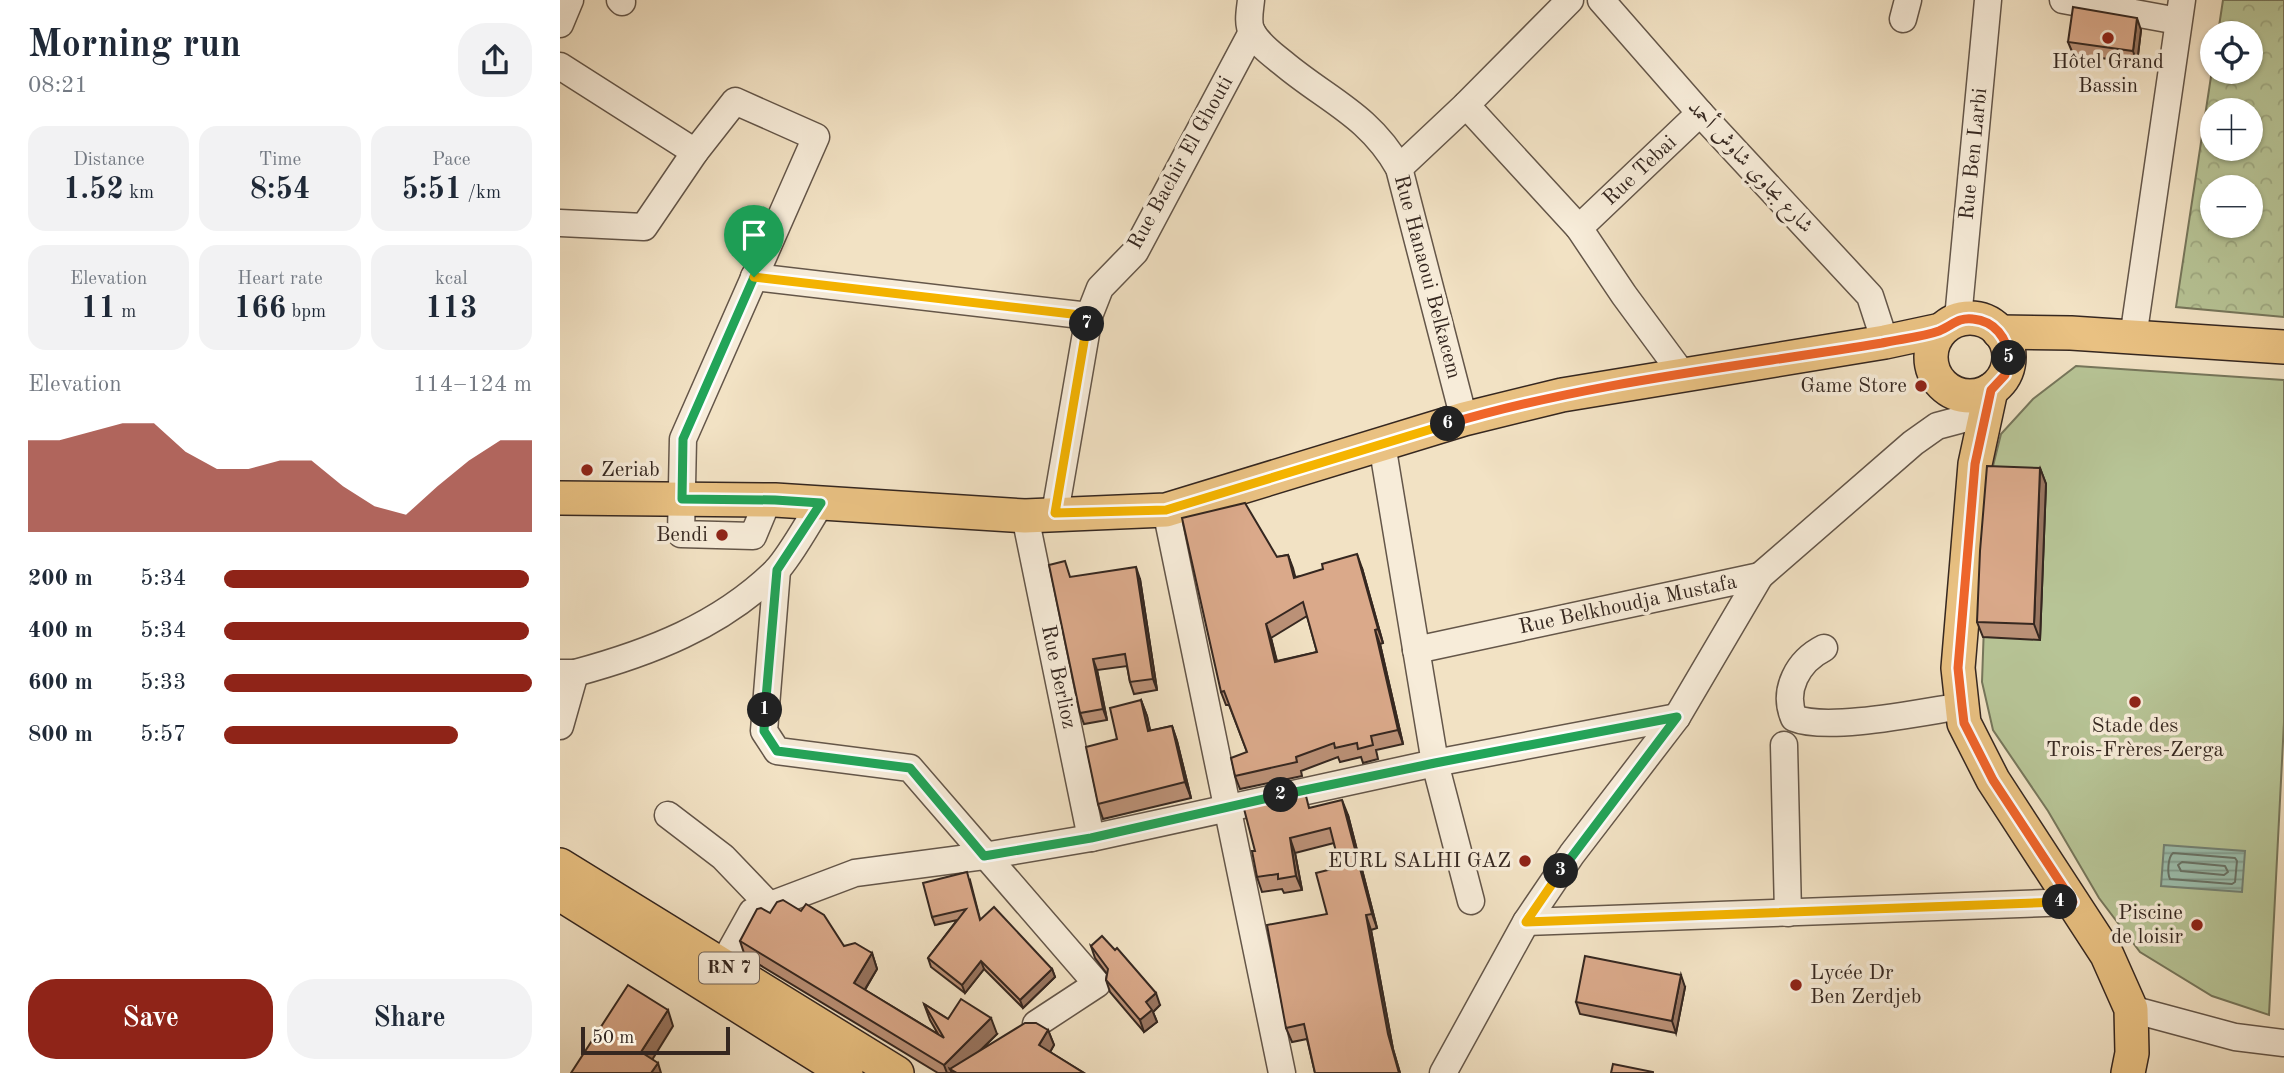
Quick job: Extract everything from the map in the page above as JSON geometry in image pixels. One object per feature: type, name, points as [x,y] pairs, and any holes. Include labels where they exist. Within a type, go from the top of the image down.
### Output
[{"type":"main road","points":[[560,498],[768,500],[1040,514],[1166,510],[1464,419],[1562,395],[1885,342],[1981,320],[2004,344],[2005,375],[1974,401]]},
{"type":"main road","points":[[1951,327],[1934,372],[1941,383],[1951,391],[1974,401]]},
{"type":"main road","points":[[2004,344],[2071,333],[2284,347]]},
{"type":"main road","points":[[1974,401],[1975,464],[1958,668],[1964,723],[1993,780],[2107,955],[2131,1009],[2132,1053],[2128,1073]]},
{"type":"main road","name":"RN 7","points":[[560,865],[897,1073]]},
{"type":"main road","name":"RN 7","points":[[560,894],[846,1073]]},
{"type":"street","points":[[560,24],[570,0]]},
{"type":"street","name":"Rue Bachir El Ghouti","points":[[1040,514],[1089,316],[1100,288],[1135,252],[1252,32],[1249,23],[1251,0]]},
{"type":"street","points":[[1399,168],[1570,0]]},
{"type":"street","name":"شارع بجاوي شاوش أحمد","points":[[1601,0],[1700,113],[1870,296],[1885,342]]},
{"type":"street","name":"Rue Ben Larbi","points":[[1951,327],[1989,0]]},
{"type":"street","points":[[2076,1],[2180,11],[2133,338]]},
{"type":"street","name":"Rue Hanaoui Belkacem","points":[[1252,32],[1264,47],[1294,72],[1358,117],[1388,148],[1399,168],[1464,419]]},
{"type":"street","points":[[560,66],[695,152]]},
{"type":"street","points":[[560,223],[644,227],[695,152],[735,101],[816,137],[683,439],[682,499]]},
{"type":"street","points":[[1466,105],[1579,228],[1683,375]]},
{"type":"street","name":"Rue Tebai","points":[[1579,228],[1700,113]]},
{"type":"street","points":[[754,277],[1089,316]]},
{"type":"street","points":[[1760,576],[1913,443],[1974,401]]},
{"type":"street","points":[[1382,444],[1435,763],[1471,901]]},
{"type":"street","points":[[560,726],[568,673],[664,645],[720,617],[777,570],[821,503]]},
{"type":"street","points":[[1166,510],[1282,1073]]},
{"type":"street","name":"Rue Berlioz","points":[[1040,514],[1091,838]]},
{"type":"street","points":[[777,570],[764,731],[777,751],[910,768],[1097,984],[1036,1024]]},
{"type":"street","name":"Rue Belkhoudja Mustafa","points":[[1416,650],[1760,576]]},
{"type":"street","name":"Rue Belkhoudja Mustafa","points":[[1443,1073],[1526,922],[1572,854],[1677,717],[1760,576]]},
{"type":"street","points":[[1824,648],[1810,655],[1796,673],[1790,692],[1790,709],[1794,718],[1804,723],[1831,724],[1962,706]]},
{"type":"street","points":[[723,964],[752,912],[855,873],[984,856],[1091,838],[1435,763],[1677,717]]},
{"type":"street","points":[[1784,745],[1788,913]]},
{"type":"street","points":[[668,815],[723,857],[769,905]]},
{"type":"street","points":[[1526,922],[2073,902]]},
{"type":"street","points":[[2131,1009],[2235,1037],[2284,1043]]},
{"type":"green space","points":[[2223,0],[2284,0],[2284,317],[2176,307],[2200,149],[2200,161],[2263,161],[2263,98],[2208,98],[2210,84],[2263,84],[2263,21],[2220,21]]},
{"type":"green space","name":"Stade des Trois-Frères-Zerga","points":[[2076,366],[2284,380],[2284,722],[2269,1015],[2212,996],[2140,952],[2099,898],[2048,811],[1993,730],[1982,682],[1989,482],[2001,434],[2033,399]]},
{"type":"water","points":[[2164,845],[2245,851],[2242,892],[2161,886]]},
{"type":"building","name":"Hôtel Grand Bassin","points":[[2073,7],[2137,18],[2133,51],[2068,42]]},
{"type":"building","points":[[1987,466],[2040,468],[2034,624],[1977,622]]},
{"type":"building","points":[[1245,503],[1277,557],[1288,555],[1294,578],[1323,569],[1322,564],[1357,554],[1378,629],[1375,630],[1398,730],[1371,736],[1373,745],[1358,749],[1357,743],[1335,748],[1334,743],[1296,757],[1297,762],[1235,776],[1231,758],[1247,752],[1224,691],[1221,692],[1182,518]],"holes":[[[1303,602],[1317,652],[1275,662],[1266,624]]]},
{"type":"building","points":[[1065,561],[1070,577],[1136,567],[1153,679],[1130,682],[1125,654],[1093,659],[1103,709],[1080,713],[1049,565]]},
{"type":"building","points":[[1141,700],[1148,731],[1172,726],[1185,782],[1098,804],[1086,747],[1117,739],[1110,708]]},
{"type":"building","points":[[1305,792],[1309,808],[1342,800],[1372,914],[1366,915],[1388,1034],[1399,1073],[1315,1073],[1304,1024],[1286,1028],[1267,925],[1327,914],[1316,873],[1340,867],[1330,828],[1290,838],[1296,876],[1278,879],[1278,874],[1257,877],[1252,851],[1255,851],[1243,805]]},
{"type":"building","points":[[967,872],[980,920],[994,907],[1052,969],[1020,1000],[981,961],[962,985],[928,958],[966,909],[932,917],[923,883]]},
{"type":"building","points":[[783,900],[801,911],[806,904],[824,915],[844,946],[855,943],[872,953],[854,983],[944,1038],[924,1004],[948,1019],[961,999],[991,1018],[944,1065],[740,941],[757,909],[761,908],[770,913],[777,902]]},
{"type":"building","points":[[1102,936],[1115,950],[1117,948],[1156,993],[1146,1002],[1152,1010],[1140,1020],[1106,980],[1108,969],[1091,946]]},
{"type":"building","points":[[1585,956],[1681,975],[1672,1021],[1576,1002]]},
{"type":"building","points":[[628,985],[668,1010],[641,1052],[658,1063],[651,1073],[571,1073]]},
{"type":"building","points":[[1025,1023],[1036,1023],[1048,1030],[1039,1045],[1084,1073],[957,1073],[950,1069]]},
{"type":"building","points":[[1613,1064],[1653,1072],[1653,1073],[1611,1073]]},
{"type":"place","name":"Hôtel Grand Bassin","points":[[2108,38]]},
{"type":"place","name":"Game Store","points":[[1921,386]]},
{"type":"place","name":"Zeriab","points":[[587,470]]},
{"type":"place","name":"Bendi","points":[[722,535]]},
{"type":"place","name":"Stade des Trois-Frères-Zerga","points":[[2135,702]]},
{"type":"place","name":"EURL SALHI GAZ","points":[[1525,861]]},
{"type":"place","name":"Piscine de loisir","points":[[2197,925]]},
{"type":"place","name":"Lycée Dr Ben Zerdjeb","points":[[1796,985]]},
{"type":"route","points":[[754,277],[1089,316],[1055,513],[1166,510],[1464,419],[1562,395],[1885,342],[1941,330],[1962,319],[1970,318],[1991,324],[2000,332],[2009,356],[2005,375],[1991,390],[1975,464],[1958,668],[1964,723],[1993,780],[2073,902],[1526,922],[1572,854],[1677,717],[1435,763],[1091,838],[984,856],[910,768],[777,751],[764,731],[777,570],[821,503],[682,499],[683,439],[754,277]]}]
